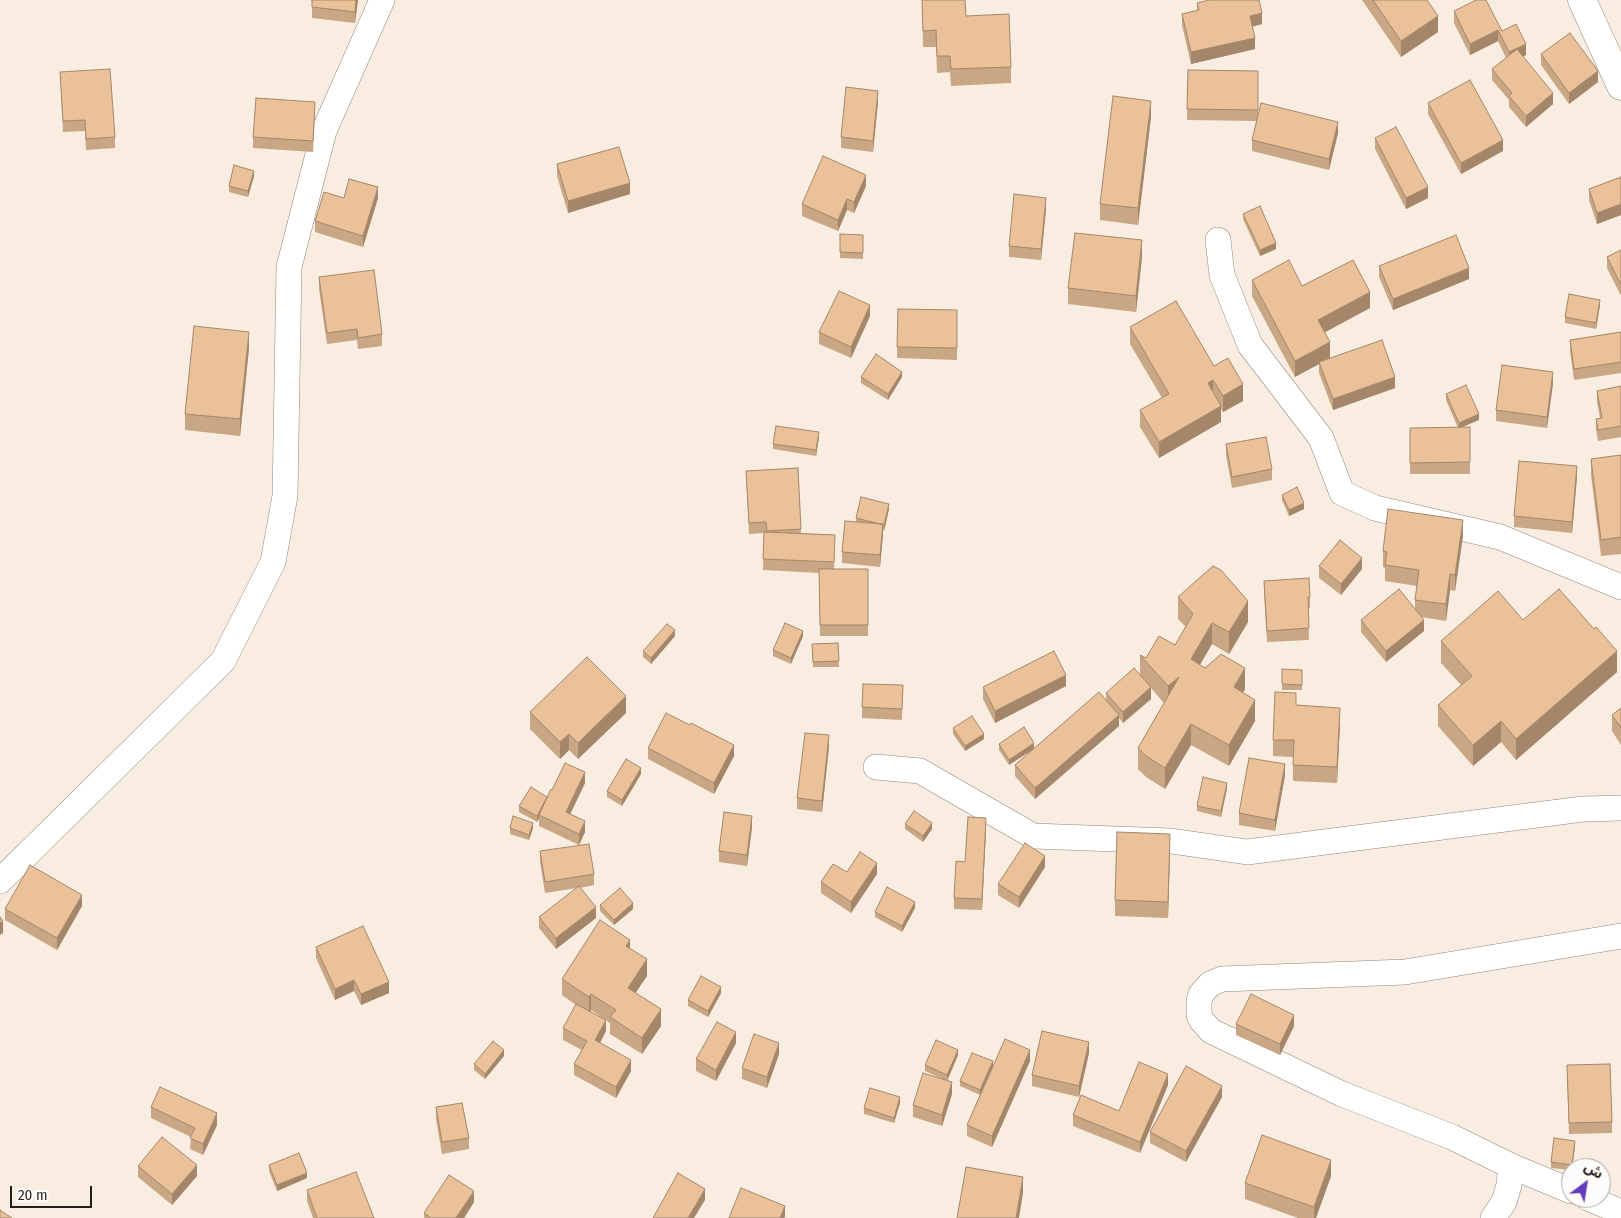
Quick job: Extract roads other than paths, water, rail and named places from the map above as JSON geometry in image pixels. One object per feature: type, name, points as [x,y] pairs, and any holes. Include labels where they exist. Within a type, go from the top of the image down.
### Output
[{"type":"street","points":[[0,881],[223,661],[273,562],[286,496],[289,267],[324,131],[382,0]]},
{"type":"street","points":[[1582,0],[1621,86]]},
{"type":"street","points":[[1218,240],[1222,275],[1250,345],[1321,438],[1342,493],[1375,508],[1500,537],[1621,587]]},
{"type":"street","points":[[876,767],[920,771],[1033,836],[1171,841],[1247,852],[1583,809],[1621,808]]},
{"type":"street","points":[[1561,1187],[1511,1166],[1452,1137],[1342,1094],[1211,1031],[1199,1015],[1199,1001],[1201,994],[1210,984],[1222,979],[1405,972],[1621,936]]},
{"type":"street","points":[[1493,1218],[1504,1202],[1510,1185],[1511,1166]]}]
